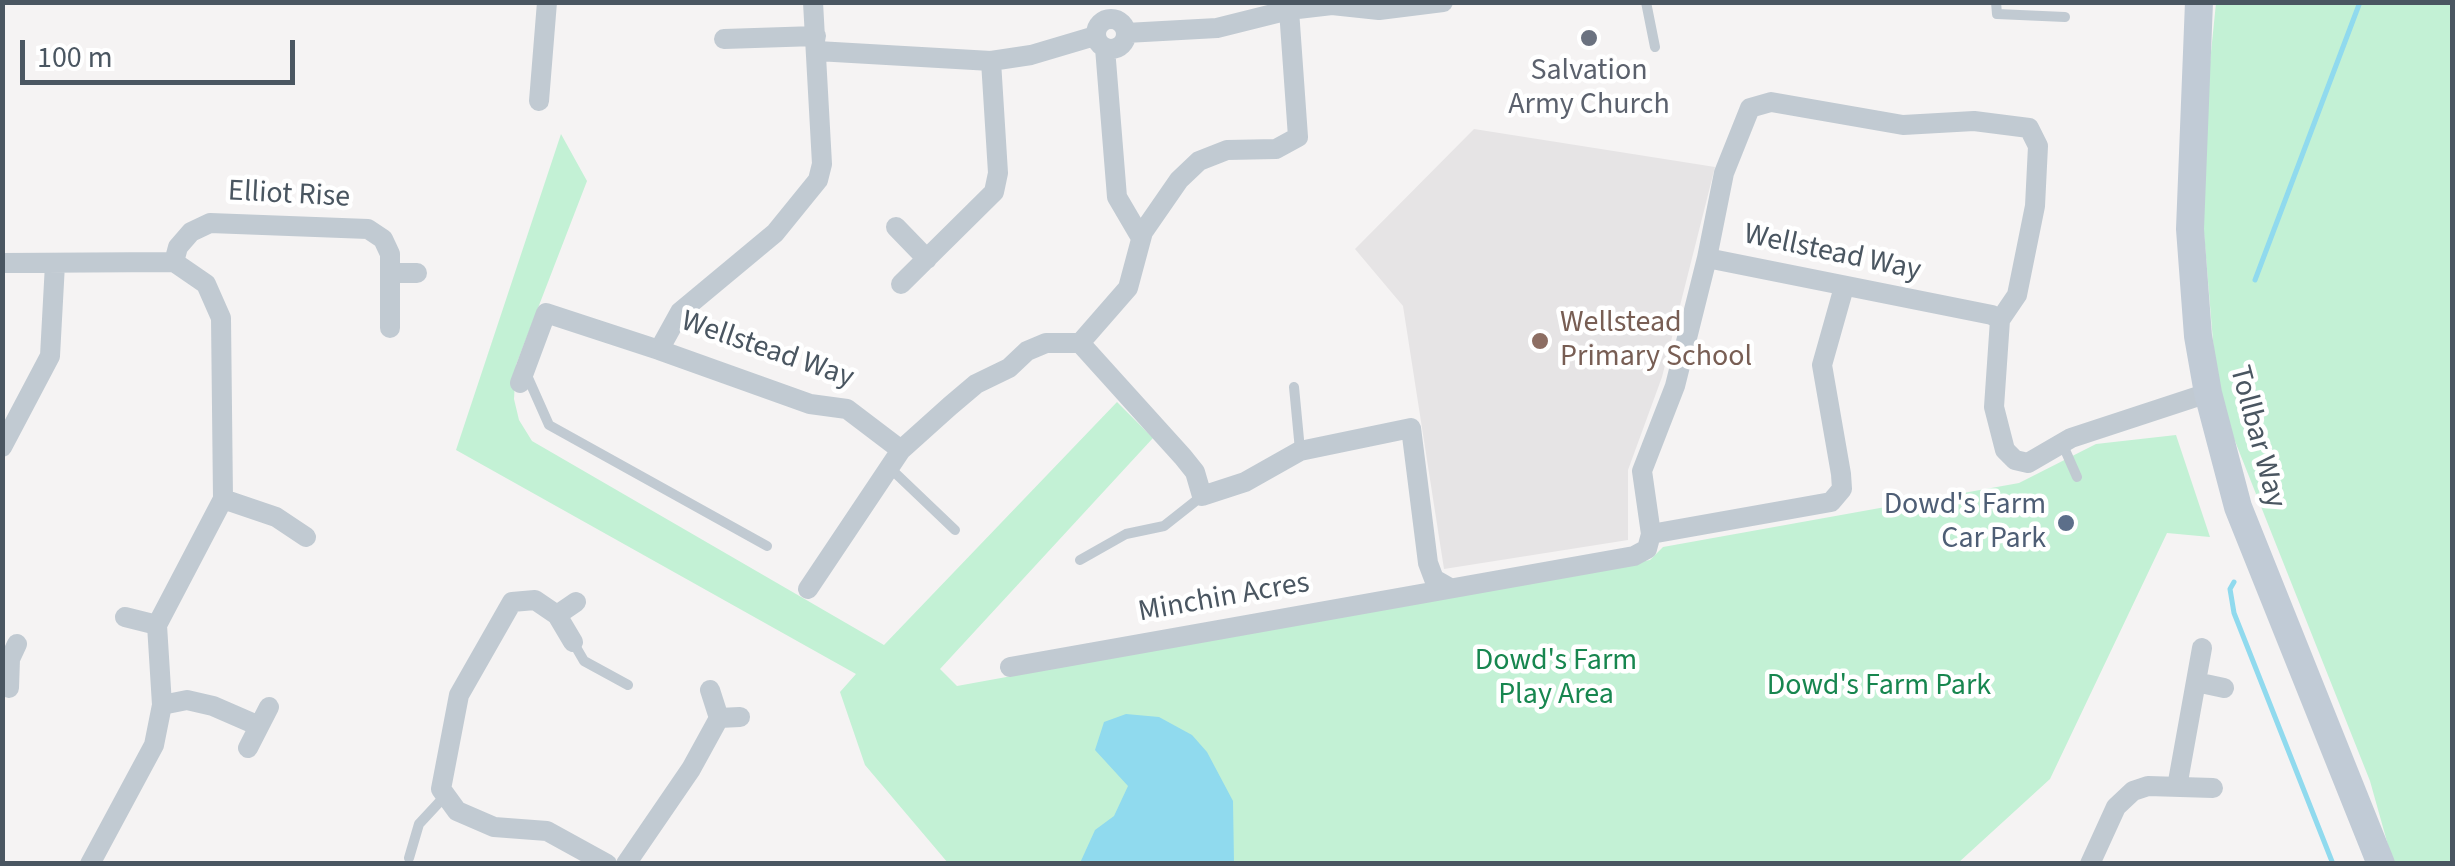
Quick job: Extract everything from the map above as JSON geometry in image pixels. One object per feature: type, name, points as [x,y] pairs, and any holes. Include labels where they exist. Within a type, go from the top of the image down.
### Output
[{"type":"main road","name":"Tollbar Way","points":[[2199,2],[2190,228],[2198,336],[2208,394],[2238,506],[2381,864]]},
{"type":"street","points":[[539,101],[547,2]]},
{"type":"street","name":"Wellstead Way","points":[[814,2],[822,164],[818,180],[776,234],[680,312],[659,350],[810,404],[847,408],[895,459]]},
{"type":"street","points":[[1100,27],[1122,46],[1126,33],[1216,28],[1289,10],[1332,5],[1396,10],[1443,2]]},
{"type":"street","points":[[808,589],[895,459],[976,384],[1009,368],[1028,351],[1046,344],[1080,343],[1128,288],[1141,238],[1171,191],[1199,162],[1226,150],[1276,149],[1298,137],[1289,10]]},
{"type":"street","points":[[724,38],[991,61],[1031,55],[1100,27]]},
{"type":"street","points":[[1100,27],[1117,197],[1141,238]]},
{"type":"street","points":[[901,284],[994,192],[998,174],[991,61]]},
{"type":"street","points":[[1707,258],[1724,172],[1750,108],[1771,102],[1903,125],[1974,121],[2029,128],[2038,146],[2035,206],[2017,295],[2000,320],[1994,407],[2005,450],[2015,460],[2028,463],[2062,443],[2208,394]]},
{"type":"street","name":"Elliot Rise","points":[[174,262],[178,247],[191,232],[210,222],[368,229],[383,238],[392,272],[390,328]]},
{"type":"street","points":[[896,227],[926,260]]},
{"type":"street","name":"Wellstead Way","points":[[1651,534],[1642,472],[1674,386],[1707,258],[1929,306],[1975,309],[2000,320]]},
{"type":"street","points":[[2,263],[174,262],[206,284],[221,318],[223,499],[157,625],[162,705],[154,745],[90,864]]},
{"type":"street","points":[[2,446],[50,356],[55,264]]},
{"type":"street","points":[[392,272],[417,273]]},
{"type":"street","points":[[1080,343],[1195,472],[1202,496],[1244,482],[1300,451],[1410,428],[1428,563],[1434,579],[1448,587],[1634,556],[1647,550],[1651,534],[1831,502],[1842,489],[1822,364],[1844,287]]},
{"type":"street","points":[[522,376],[546,313],[659,350]]},
{"type":"street","points":[[223,499],[278,511],[306,537]]},
{"type":"street","name":"Minchin Acres","points":[[1010,667],[1448,587]]},
{"type":"street","points":[[573,642],[557,614],[535,600],[512,602],[500,616],[459,696],[445,759],[445,796],[458,811],[494,827],[547,832],[607,864]]},
{"type":"street","points":[[557,614],[576,602]]},
{"type":"street","points":[[125,618],[157,625]]},
{"type":"street","points":[[2177,787],[2202,648]]},
{"type":"street","points":[[9,688],[10,653]]},
{"type":"street","points":[[2196,682],[2224,688]]},
{"type":"street","points":[[626,864],[730,717],[710,690]]},
{"type":"street","points":[[162,705],[200,703],[259,726]]},
{"type":"street","points":[[248,748],[269,707]]},
{"type":"street","points":[[2090,864],[2116,807],[2133,790],[2212,788]]},
{"type":"lane","points":[[1646,2],[1654,47]]},
{"type":"lane","points":[[1996,2],[1996,14],[2065,16]]},
{"type":"lane","points":[[522,376],[550,425],[768,546]]},
{"type":"lane","points":[[1294,388],[1300,451]]},
{"type":"lane","points":[[2062,443],[2077,477]]},
{"type":"lane","points":[[895,459],[955,530]]},
{"type":"lane","points":[[1080,560],[1126,534],[1164,526],[1202,496]]},
{"type":"lane","points":[[573,642],[584,662],[628,685]]},
{"type":"lane","points":[[409,858],[419,824],[445,796]]},
{"type":"shaded area","name":"Wellstead Primary School","points":[[1474,129],[1715,167],[1662,377],[1628,470],[1628,540],[1444,569],[1403,306],[1355,249]]},
{"type":"green space","points":[[2216,3],[2452,3],[2452,863],[2393,863],[2370,781],[2229,426],[2215,365],[2203,221],[2207,92]]},
{"type":"green space","name":"Dowd's Farm Park","points":[[561,134],[587,181],[516,365],[514,399],[519,420],[532,441],[884,645],[1117,402],[1153,438],[940,669],[957,686],[1650,560],[1663,547],[2019,483],[2096,444],[2176,435],[2210,537],[2167,533],[2050,779],[1958,863],[948,863],[865,765],[840,692],[856,674],[456,450]]},
{"type":"water","points":[[1126,714],[1159,717],[1192,735],[1207,752],[1233,801],[1234,863],[1080,863],[1095,830],[1114,816],[1128,786],[1095,750],[1104,722]]},
{"type":"waterway","points":[[2255,280],[2360,2]]},
{"type":"waterway","points":[[2234,582],[2230,589],[2234,613],[2333,864]]},
{"type":"place","name":"Salvation Army Church","points":[[1589,38]]},
{"type":"place","name":"Wellstead Primary School","points":[[1540,341]]},
{"type":"place","name":"Dowd's Farm Car Park","points":[[2066,523]]},
{"type":"park label","name":"Dowd's Farm Play Area","points":[[1556,679]]}]
